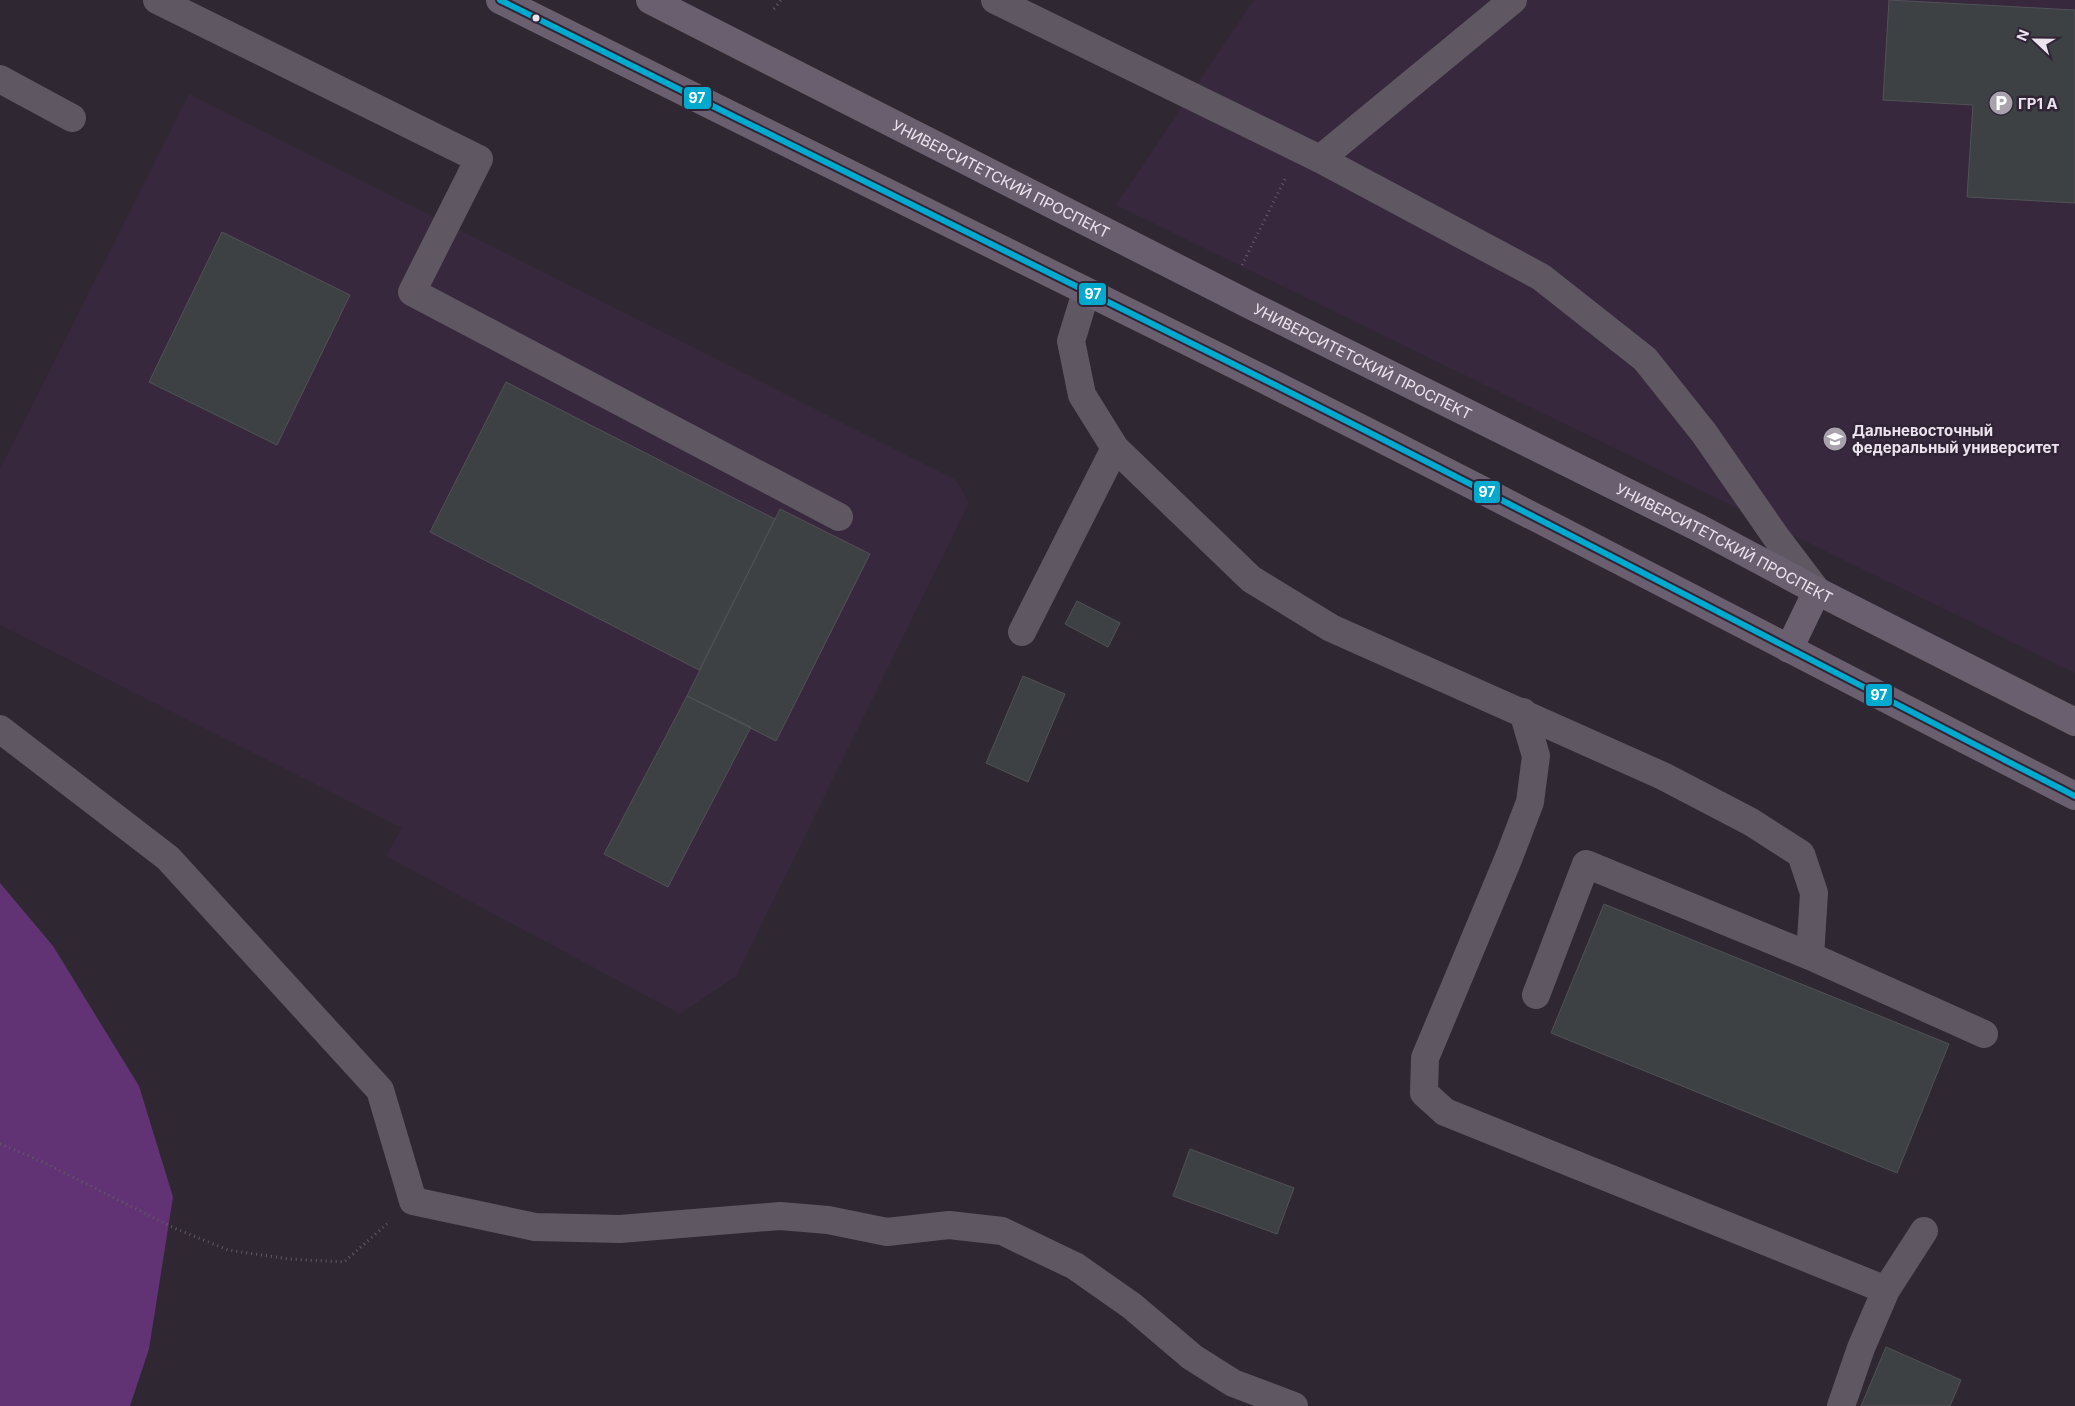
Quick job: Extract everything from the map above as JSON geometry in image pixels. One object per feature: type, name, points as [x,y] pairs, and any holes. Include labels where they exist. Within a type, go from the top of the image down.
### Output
[{"type":"main road","points":[[500,0],[1214,355],[1566,533],[2075,796]]},
{"type":"main road","name":"УНИВЕРСИТЕТСКИЙ ПРОСПЕКТ","points":[[650,0],[1263,312],[1699,528],[1817,591],[2075,722]]},
{"type":"main road","points":[[1788,649],[1817,591]]},
{"type":"street","points":[[157,0],[479,159],[412,292],[839,517]]},
{"type":"street","points":[[995,0],[1310,154],[1541,277],[1645,359],[1704,433],[1776,537],[1817,591]]},
{"type":"street","points":[[1310,154],[1513,0]]},
{"type":"street","points":[[0,79],[72,118]]},
{"type":"street","points":[[1086,292],[1071,342],[1082,394],[1115,448],[1251,579],[1330,628],[1523,712],[1663,776],[1751,822],[1801,854],[1814,893],[1810,956]]},
{"type":"street","points":[[1022,632],[1115,448]]},
{"type":"street","points":[[1523,712],[1536,756],[1530,802],[1425,1058],[1424,1093],[1445,1112],[1886,1290]]},
{"type":"street","points":[[0,729],[168,858],[380,1090],[413,1201],[535,1227],[620,1229],[780,1216],[828,1220],[887,1232],[949,1225],[1002,1231],[1076,1266],[1132,1306],[1192,1357],[1233,1383],[1294,1406]]},
{"type":"street","points":[[1536,994],[1586,864],[1810,956],[1984,1034]]},
{"type":"street","points":[[1841,1406],[1861,1348],[1886,1290],[1924,1231]]},
{"type":"path","points":[[774,9],[781,0]]},
{"type":"path","points":[[1240,268],[1310,154]]},
{"type":"path","points":[[0,1144],[41,1161],[174,1228],[228,1250],[289,1259],[344,1262],[413,1201]]},
{"type":"shaded area","name":"Дальневосточный федеральный университет","points":[[1254,0],[2075,0],[2075,673],[1116,205]]},
{"type":"shaded area","points":[[189,94],[956,480],[969,503],[736,976],[680,1014],[386,856],[402,828],[0,625],[0,469]]},
{"type":"shaded area","points":[[0,883],[53,946],[139,1086],[173,1197],[149,1349],[130,1406],[0,1406]]},
{"type":"building","name":"ГР1 А","points":[[1889,0],[2075,10],[2075,203],[1967,197],[1973,105],[1883,100]]},
{"type":"building","points":[[222,232],[350,295],[277,445],[149,382]]},
{"type":"building","points":[[506,382],[775,519],[699,670],[430,532]]},
{"type":"building","points":[[780,509],[870,554],[776,741],[687,696]]},
{"type":"building","points":[[1077,601],[1120,623],[1108,647],[1065,624]]},
{"type":"building","points":[[1023,676],[1065,694],[1028,782],[986,763]]},
{"type":"building","points":[[687,696],[751,727],[668,887],[604,854]]},
{"type":"building","points":[[1604,904],[1949,1044],[1897,1173],[1551,1033]]},
{"type":"building","points":[[1190,1149],[1294,1188],[1277,1234],[1173,1196]]},
{"type":"building","points":[[1886,1347],[1961,1380],[1950,1406],[1861,1406]]},
{"type":"transit line","name":"97","points":[[500,0],[1323,409],[2075,796]]},
{"type":"place","name":"ГР1 А","points":[[2001,103]]},
{"type":"place","name":"Дальневосточный федеральный университет","points":[[1835,439]]}]
